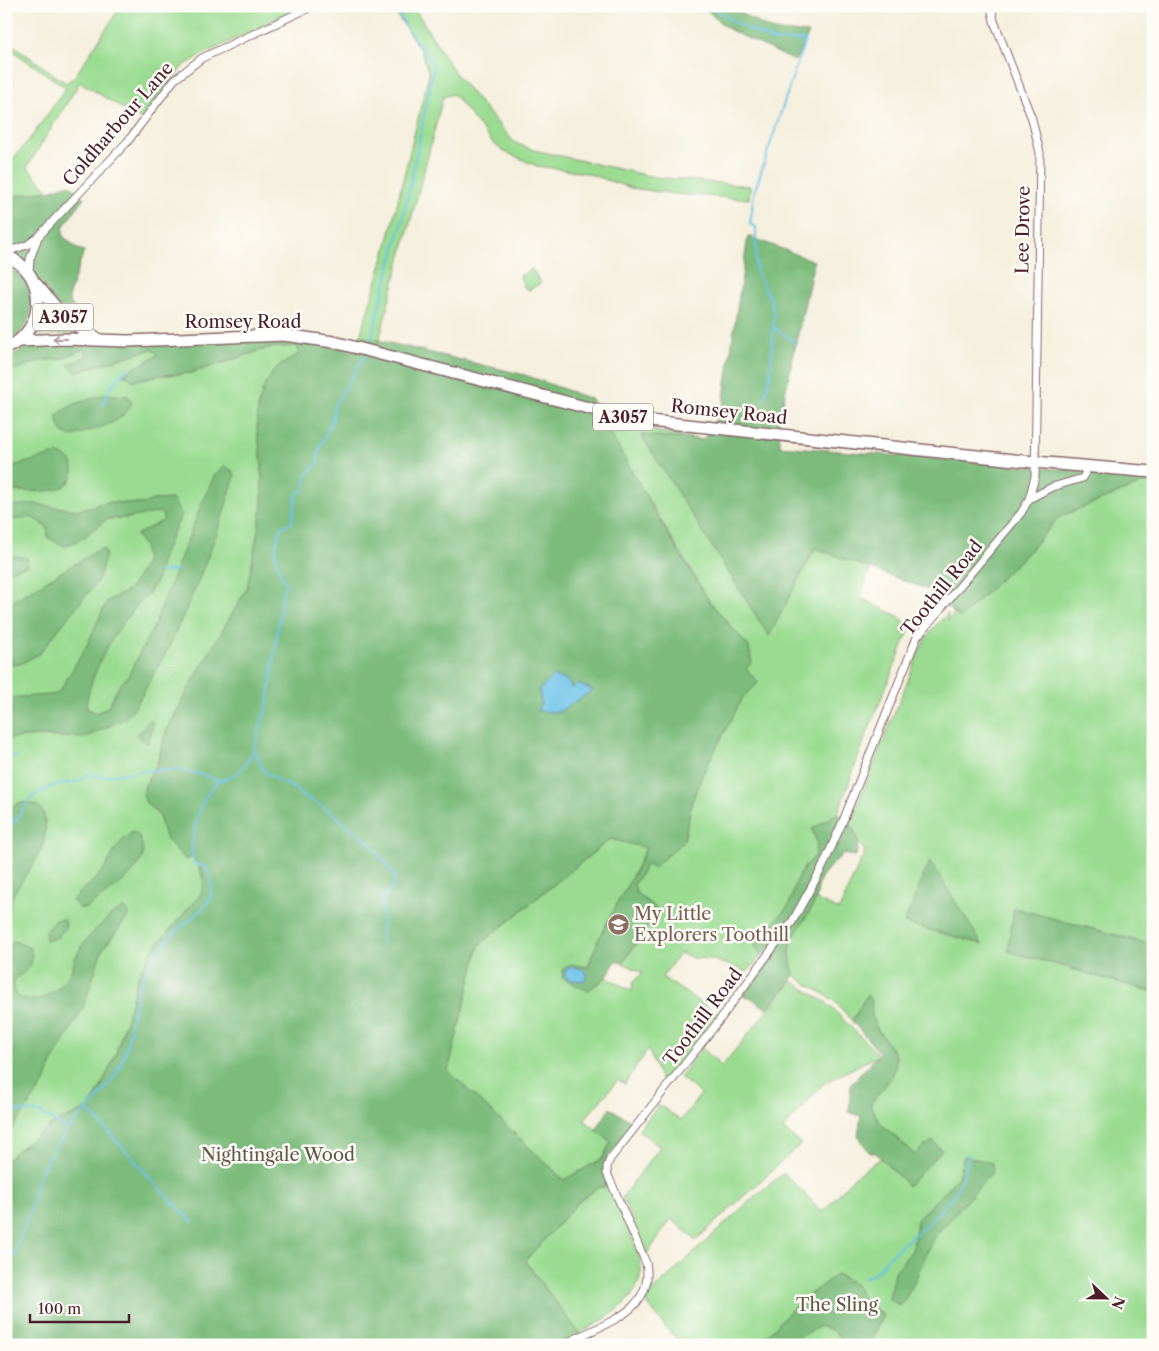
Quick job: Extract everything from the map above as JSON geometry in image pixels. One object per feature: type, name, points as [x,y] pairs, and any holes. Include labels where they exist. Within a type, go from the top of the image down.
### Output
[{"type":"main road","name":"Romsey Road","points":[[6,254],[17,261],[65,318],[100,340]]},
{"type":"main road","points":[[6,348],[26,335],[35,319],[38,301],[32,278]]},
{"type":"main road","name":"Romsey Road","points":[[19,341],[65,339],[128,342],[284,335],[343,344],[632,419],[1034,462],[1153,472]]},
{"type":"street","name":"Coldharbour Lane","points":[[6,254],[27,245],[38,237],[128,141],[174,80],[187,68],[202,58],[313,6]]},
{"type":"street","name":"Lee Drove","points":[[991,6],[994,21],[1032,119],[1039,148],[1034,462]]},
{"type":"street","name":"Coldharbour Lane","points":[[32,278],[32,248],[38,237]]},
{"type":"street","name":"Toothill Road","points":[[564,1345],[620,1318],[634,1306],[646,1286],[648,1274],[646,1263],[607,1173],[606,1167],[610,1159],[718,1022],[792,922],[823,866],[844,821],[917,637],[1003,536],[1029,499],[1035,477],[1034,462]]},
{"type":"street","name":"Toothill Road","points":[[1029,499],[1052,487],[1083,478],[1088,466]]},
{"type":"green space","points":[[121,6],[304,6],[183,66],[141,120],[80,82],[27,167],[49,191],[6,197],[6,167],[32,136],[66,88],[6,46],[6,40],[66,83],[75,76]]},
{"type":"green space","points":[[391,6],[413,6],[457,76],[515,143],[534,150],[654,177],[750,186],[749,199],[675,194],[631,188],[586,173],[537,166],[503,151],[493,143],[453,94],[443,97],[379,341],[360,336],[384,257],[429,74],[421,51]]},
{"type":"green space","points":[[703,6],[728,6],[773,31],[809,33],[795,61],[734,32],[724,26]]},
{"type":"green space","points":[[69,184],[84,198],[63,227],[63,236],[78,249],[84,251],[69,294],[69,301],[77,312],[89,322],[83,327],[59,307],[24,261],[6,250],[6,197],[49,191]]},
{"type":"green space","points":[[748,236],[814,261],[779,421],[780,446],[1153,477],[1153,479],[1059,517],[1030,550],[960,618],[929,590],[815,548],[769,636],[641,435],[703,440],[722,410]]},
{"type":"green space","points":[[6,266],[17,272],[24,281],[29,292],[31,304],[30,315],[25,326],[17,335],[6,341]]},
{"type":"green space","points":[[532,269],[541,283],[529,290],[524,287],[520,276]]},
{"type":"green space","points":[[42,299],[50,310],[79,334],[29,335]]},
{"type":"green space","name":"Nightingale Wood","points":[[360,336],[525,375],[591,399],[663,526],[709,601],[749,647],[752,663],[746,668],[758,683],[743,697],[703,773],[691,804],[684,841],[653,868],[647,864],[634,884],[636,893],[658,910],[623,963],[616,961],[606,977],[588,991],[562,978],[563,969],[570,964],[588,967],[600,936],[646,848],[610,839],[479,945],[448,1071],[564,1180],[602,1159],[611,1142],[596,1130],[610,1108],[635,1124],[607,1158],[610,1187],[599,1187],[581,1199],[525,1261],[588,1345],[6,1345],[6,1162],[14,1153],[53,1124],[87,1109],[96,1097],[114,1059],[137,979],[151,951],[201,894],[203,879],[199,865],[192,857],[186,860],[165,837],[159,815],[146,803],[143,795],[145,785],[157,764],[166,732],[186,693],[247,588],[262,509],[262,464],[257,428],[258,405],[265,384],[276,368],[299,354],[298,346],[268,348],[191,373],[153,376],[134,381],[123,374],[158,355],[152,349],[76,372],[68,365],[87,356],[84,348],[63,359],[43,360],[6,372],[6,358],[27,347],[47,345],[255,339],[301,340],[355,351]]},
{"type":"green space","points":[[298,346],[299,354],[276,368],[257,428],[262,464],[262,509],[251,575],[247,588],[166,732],[157,764],[145,785],[146,803],[159,815],[165,837],[197,862],[205,884],[201,894],[137,979],[114,1059],[96,1097],[87,1109],[53,1124],[14,1153],[6,1162],[6,372],[43,360],[63,359],[84,348],[88,356],[128,355],[152,349],[158,355],[144,379],[153,376],[191,373],[268,348]]},
{"type":"green space","points":[[105,394],[128,396],[132,403],[121,417],[105,426],[70,437],[62,432],[56,416],[72,405]]},
{"type":"green space","points":[[601,421],[703,440],[791,594],[815,547],[870,568],[860,598],[900,617],[910,628],[866,736],[838,813],[812,829],[817,843],[815,856],[805,866],[797,880],[789,905],[755,946],[762,955],[747,972],[712,959],[693,958],[680,953],[662,977],[719,1015],[664,1087],[648,1049],[625,1084],[618,1080],[584,1120],[612,1142],[602,1159],[564,1180],[448,1071],[479,945],[610,839],[646,847],[600,936],[588,967],[598,985],[606,977],[632,991],[633,982],[643,973],[623,963],[658,910],[636,893],[634,884],[647,864],[684,841],[691,804],[703,773],[743,696],[749,647],[709,601]]},
{"type":"green space","points":[[57,454],[68,458],[73,466],[71,479],[66,485],[47,491],[6,491],[6,468]]},
{"type":"green space","points":[[224,466],[233,471],[235,476],[217,533],[169,647],[134,709],[124,719],[84,738],[38,736],[6,739],[6,698],[56,694],[61,689],[88,643],[107,601],[129,590],[146,563],[144,546],[136,535],[164,520],[161,512],[127,518],[107,519],[80,540],[65,546],[48,538],[47,527],[31,517],[6,521],[6,506],[35,504],[77,510],[108,502],[144,504],[152,500],[172,499],[182,515],[167,546],[154,585],[148,595],[134,609],[118,630],[97,669],[88,695],[86,708],[97,713],[108,707],[118,687],[128,676],[154,626],[204,498],[215,475]]},
{"type":"green space","points":[[1146,482],[1153,483],[1153,945],[1014,908],[1009,951],[1153,992],[1153,1345],[866,1345],[870,1344],[882,1318],[881,1313],[864,1301],[856,1285],[837,1274],[797,1304],[758,1345],[673,1345],[678,1339],[669,1332],[644,1299],[756,1195],[784,1173],[823,1212],[855,1176],[881,1158],[908,1186],[924,1146],[916,1156],[880,1123],[870,1105],[895,1070],[896,1055],[874,1024],[867,995],[852,1021],[834,1001],[796,976],[789,958],[791,947],[799,926],[815,899],[839,910],[865,851],[857,841],[850,823],[922,645],[933,628],[948,613],[948,621],[955,613],[960,618],[1030,550],[1059,517]],"holes":[[[964,1156],[993,1171],[933,1238],[913,1285],[900,1306],[889,1299],[894,1273],[913,1249],[917,1220],[958,1177]]]},
{"type":"green space","points":[[100,549],[104,550],[106,555],[98,580],[39,654],[20,664],[6,666],[6,605]]},
{"type":"green space","points":[[6,555],[27,558],[28,565],[6,572]]},
{"type":"green space","points":[[149,721],[154,722],[148,743],[146,743],[137,735]]},
{"type":"green space","points":[[19,803],[29,803],[40,807],[45,821],[44,841],[36,859],[12,896],[6,922],[6,810]]},
{"type":"green space","points":[[838,813],[855,832],[858,844],[855,856],[843,854],[822,876],[811,910],[795,934],[792,942],[790,952],[795,976],[767,1009],[750,997],[744,996],[744,990],[771,960],[771,945],[762,955],[755,946],[789,905],[797,880],[805,866],[815,856],[817,843],[812,829]]},
{"type":"green space","points":[[133,832],[139,836],[143,850],[137,868],[86,908],[79,908],[72,900],[101,873],[123,839]]},
{"type":"green space","points":[[930,861],[982,944],[904,923]]},
{"type":"green space","points":[[125,908],[128,911],[128,917],[102,950],[83,1008],[53,1060],[45,1082],[6,1138],[6,946],[14,941],[30,948],[31,964],[16,978],[14,988],[17,995],[23,999],[40,999],[63,983],[70,973],[82,946],[93,933],[109,917]]},
{"type":"green space","points":[[1014,908],[1153,945],[1153,992],[1008,951]]},
{"type":"green space","points":[[64,919],[66,926],[58,937],[46,941],[45,932],[55,920]]},
{"type":"green space","points":[[792,981],[827,1003],[879,1055],[824,1083],[783,1129],[801,1144],[696,1240],[671,1219],[647,1254],[622,1197],[660,1147],[638,1130],[659,1105],[681,1120],[701,1094],[680,1077],[702,1048],[722,1066]]},
{"type":"green space","points":[[867,995],[872,1002],[874,1022],[894,1053],[896,1061],[895,1069],[890,1079],[870,1105],[880,1123],[915,1155],[924,1146],[933,1141],[942,1150],[908,1186],[876,1153],[869,1152],[858,1136],[861,1116],[849,1112],[851,1084],[880,1053],[852,1021]]},
{"type":"green space","points":[[964,1156],[992,1163],[993,1171],[933,1238],[913,1285],[901,1306],[889,1299],[894,1273],[913,1249],[917,1220],[958,1177]]},
{"type":"green space","points":[[599,1187],[610,1187],[634,1243],[641,1265],[641,1273],[633,1293],[618,1310],[579,1333],[525,1261],[575,1205]]},
{"type":"green space","name":"The Sling","points":[[837,1274],[856,1285],[864,1301],[883,1315],[869,1344],[845,1342],[832,1330],[820,1326],[803,1335],[793,1345],[758,1345],[797,1304]]},
{"type":"green space","points":[[820,1326],[832,1330],[845,1342],[860,1345],[793,1345],[803,1335]]},
{"type":"water","points":[[553,676],[568,681],[572,689],[578,684],[593,690],[559,712],[537,711],[541,703],[539,690]]},
{"type":"water","points":[[568,968],[582,969],[587,974],[584,981],[570,980],[565,977],[565,972]]},
{"type":"waterway","points":[[369,346],[407,202],[434,65],[408,30],[395,6]]},
{"type":"waterway","points":[[711,6],[736,23],[774,41],[805,40],[754,193],[750,224],[756,227],[756,271],[770,298],[774,314],[770,377],[765,397]]},
{"type":"waterway","points":[[774,327],[796,343]]},
{"type":"waterway","points":[[280,782],[263,770],[254,748],[268,702],[283,590],[286,584],[275,556],[276,544],[282,527],[292,522],[297,494],[304,489],[308,475],[318,464],[318,452],[333,418],[334,406],[365,355]]},
{"type":"waterway","points":[[103,405],[110,388],[127,368]]},
{"type":"waterway","points":[[157,572],[177,570]]},
{"type":"waterway","points":[[68,1129],[101,1094],[116,1074],[128,1042],[139,988],[159,950],[177,930],[198,914],[211,896],[212,887],[206,867],[194,864],[192,855],[192,844],[197,820],[206,797],[212,788],[219,781],[235,775],[248,761],[254,748]]},
{"type":"waterway","points":[[6,761],[16,756]]},
{"type":"waterway","points":[[6,834],[31,797],[52,786],[76,782],[91,773],[98,777],[144,771],[174,770],[204,775],[219,781]]},
{"type":"waterway","points":[[284,783],[296,789],[302,796],[328,810],[370,843],[394,875],[395,883],[382,901],[383,922],[380,938],[382,945]]},
{"type":"waterway","points":[[87,1110],[193,1222]]},
{"type":"waterway","points":[[6,1111],[38,1112],[68,1129],[48,1158],[36,1184],[33,1203],[11,1264]]},
{"type":"waterway","points":[[864,1277],[877,1271],[893,1253],[941,1210],[960,1184],[966,1170],[968,1154]]},
{"type":"place","name":"My Little Explorers Toothill","points":[[618,924]]}]
